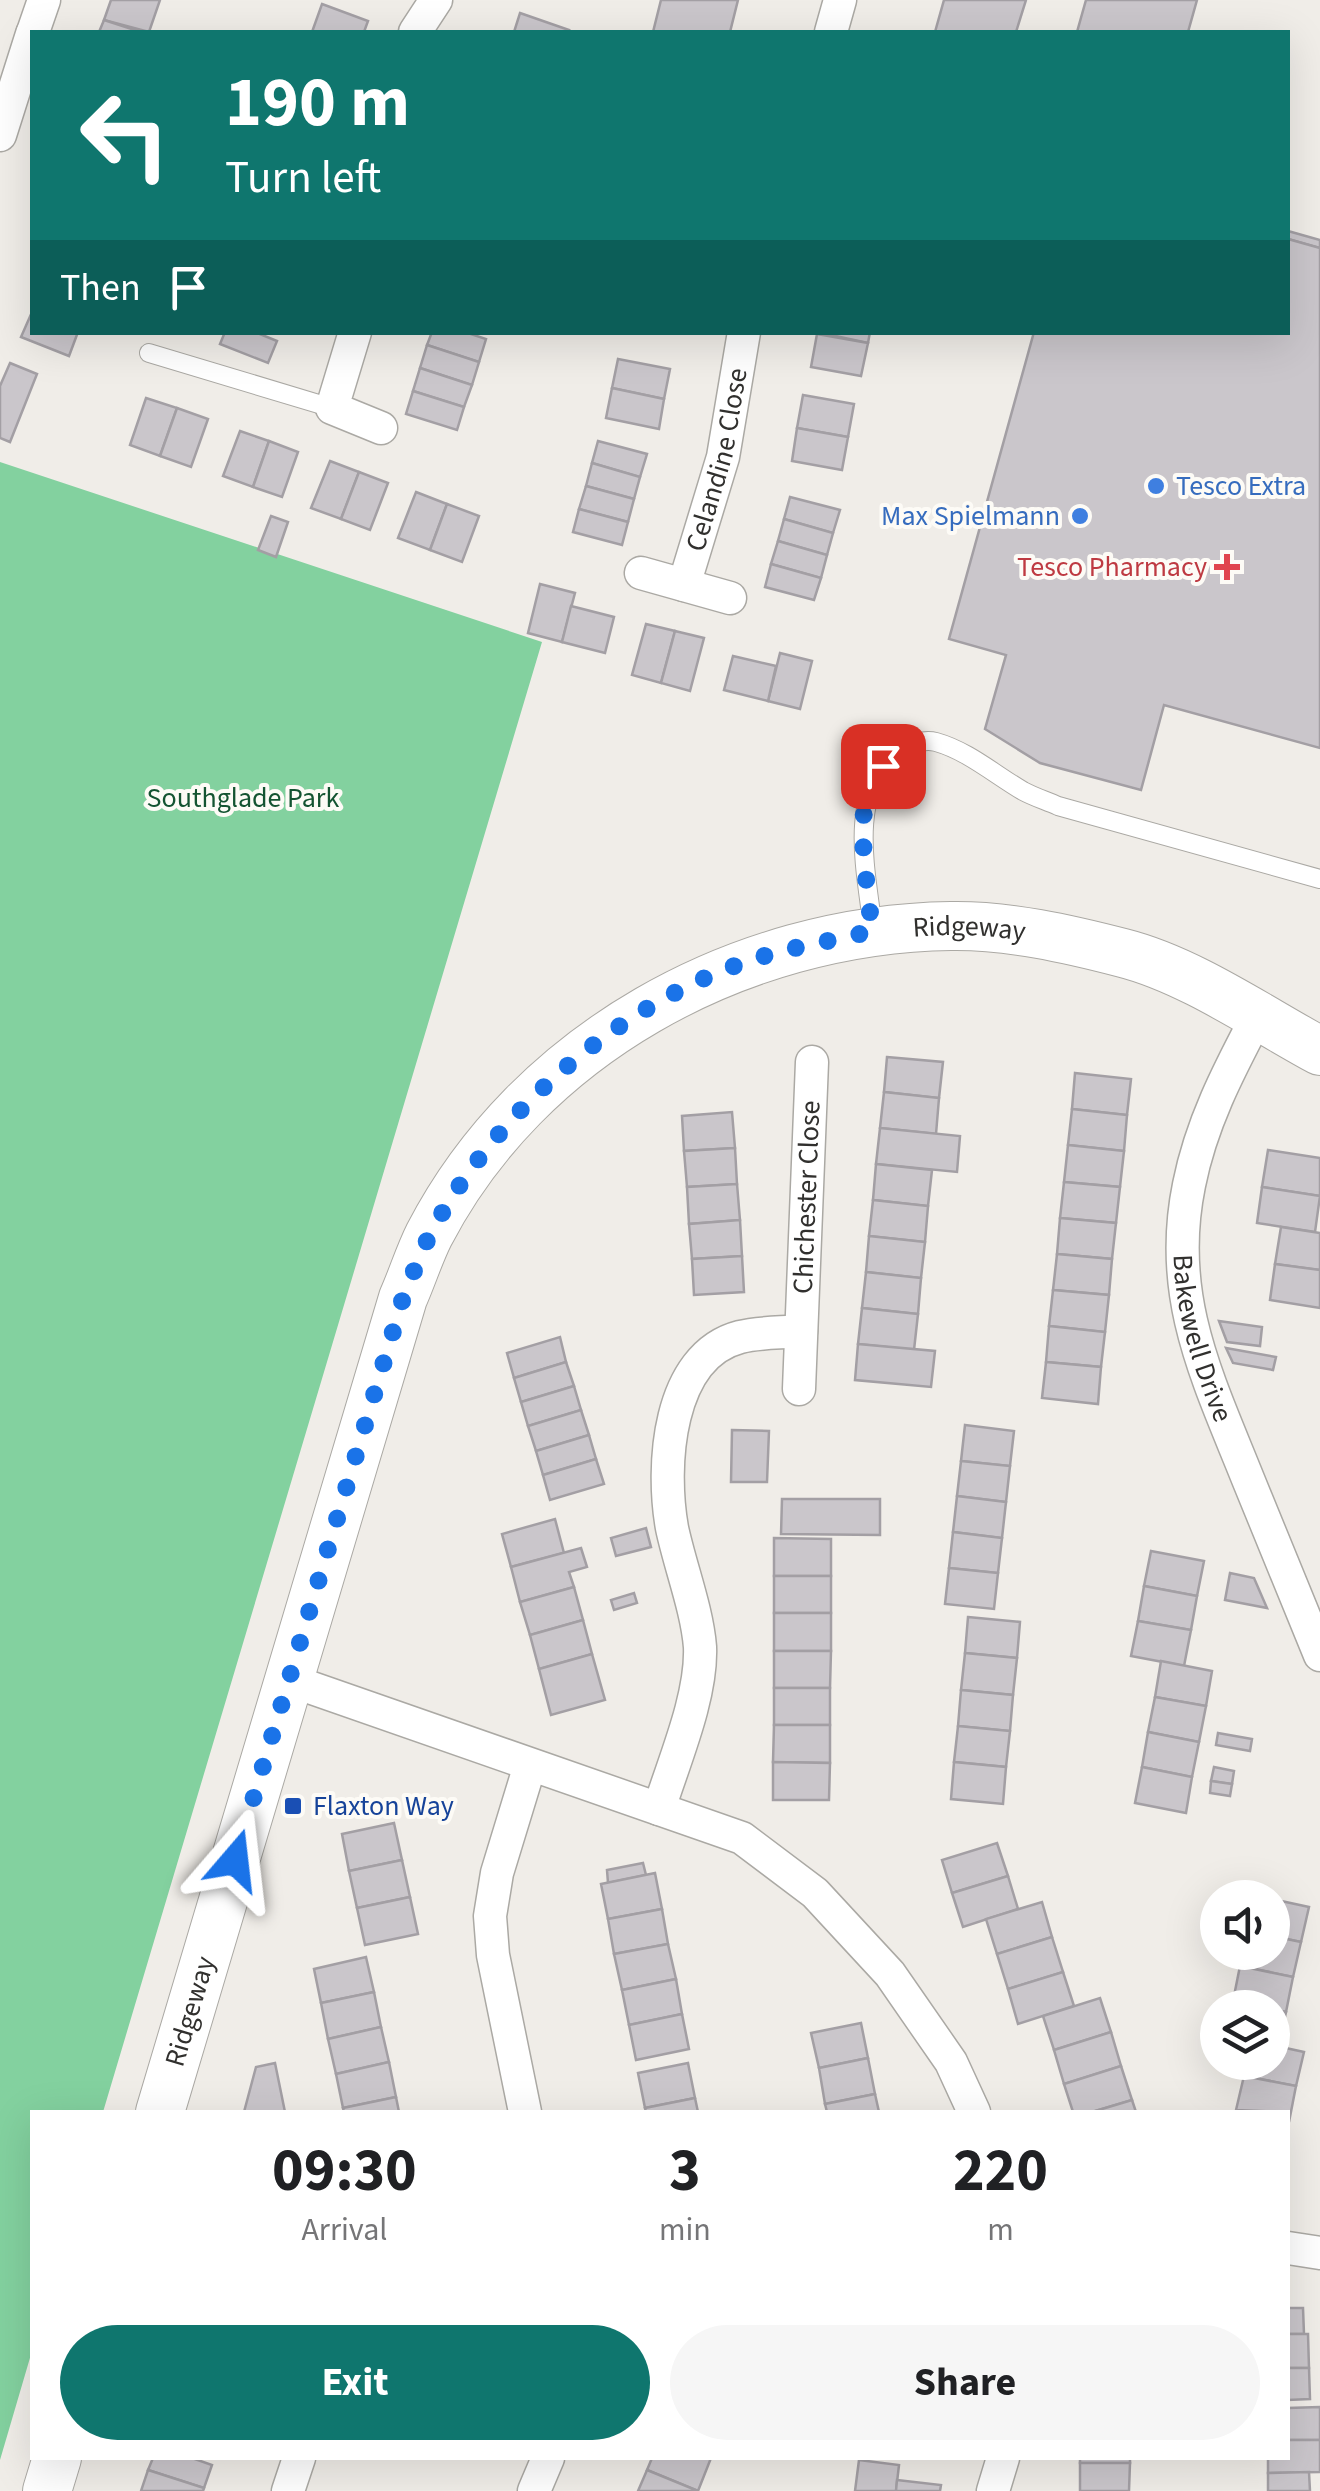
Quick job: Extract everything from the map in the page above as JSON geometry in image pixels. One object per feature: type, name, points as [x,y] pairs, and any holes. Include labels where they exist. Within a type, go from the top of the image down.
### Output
[{"type":"street","points":[[31,30],[44,0]]},
{"type":"street","points":[[416,30],[436,0]]},
{"type":"street","points":[[832,30],[840,0]]},
{"type":"street","points":[[0,134],[25,45]]},
{"type":"street","points":[[354,335],[332,408],[381,428]]},
{"type":"street","name":"Celandine Close","points":[[684,585],[724,457],[744,335]]},
{"type":"street","name":"Celandine Close","points":[[642,573],[730,598]]},
{"type":"street","name":"Ridgeway","points":[[161,2110],[403,1298],[430,1235],[470,1170],[528,1102],[588,1048],[664,998],[758,958],[872,931],[954,926],[1030,933],[1126,954],[1174,972],[1320,1050]]},
{"type":"street","name":"Bakewell Drive","points":[[1257,1017],[1220,1087],[1200,1137],[1186,1208],[1182,1248],[1184,1293],[1198,1354],[1320,1655]]},
{"type":"street","name":"Chichester Close","points":[[799,1389],[812,1062]]},
{"type":"street","name":"Chichester Close","points":[[659,1809],[696,1690],[700,1646],[671,1523],[671,1440],[682,1387],[705,1356],[738,1337],[801,1331]]},
{"type":"street","points":[[289,1680],[742,1838],[815,1894],[890,1974],[951,2062],[973,2110]]},
{"type":"street","points":[[525,2110],[493,1955],[490,1916],[497,1873],[530,1764]]},
{"type":"street","points":[[1290,2248],[1320,2253]]},
{"type":"street","points":[[47,2491],[56,2460]]},
{"type":"street","points":[[288,2491],[298,2460]]},
{"type":"street","points":[[534,2491],[547,2460]]},
{"type":"street","points":[[993,2491],[1001,2460]]},
{"type":"lane","points":[[149,353],[332,408]]},
{"type":"lane","points":[[872,931],[864,848],[867,796],[883,766],[904,747],[931,740],[960,750],[1025,792],[1058,806],[1320,879]]},
{"type":"green space","name":"Southglade Park","points":[[0,462],[542,642],[104,2110],[30,2110],[30,2358],[0,2460]]},
{"type":"building","points":[[111,0],[160,0],[150,30],[104,20]]},
{"type":"building","points":[[661,0],[738,0],[730,30],[654,30]]},
{"type":"building","points":[[944,0],[1026,0],[1017,30],[936,30]]},
{"type":"building","points":[[1086,0],[1197,0],[1189,30],[1078,30]]},
{"type":"building","points":[[322,4],[368,21],[365,30],[313,30]]},
{"type":"building","points":[[520,13],[569,30],[515,30]]},
{"type":"building","points":[[104,20],[135,30],[100,30]]},
{"type":"building","points":[[1290,232],[1320,240],[1320,248],[1290,240]]},
{"type":"building","name":"Tesco Extra","points":[[1290,240],[1320,248],[1320,748],[1164,705],[1141,790],[1040,763],[985,729],[1006,655],[949,639],[1033,335],[1290,335]]},
{"type":"building","points":[[30,317],[30,335],[77,335],[69,356],[21,337]]},
{"type":"building","points":[[224,335],[262,335],[277,341],[268,363],[220,344]]},
{"type":"building","points":[[431,335],[474,335],[486,339],[479,362],[427,345]]},
{"type":"building","points":[[817,335],[868,343],[861,376],[811,367]]},
{"type":"building","points":[[831,335],[869,335],[868,343]]},
{"type":"building","points":[[427,345],[479,362],[472,385],[420,368]]},
{"type":"building","points":[[618,359],[670,369],[664,399],[612,388]]},
{"type":"building","points":[[10,363],[37,374],[10,442],[0,438],[0,386]]},
{"type":"building","points":[[420,368],[472,385],[464,407],[413,391]]},
{"type":"building","points":[[612,388],[664,399],[659,429],[606,418]]},
{"type":"building","points":[[413,391],[464,407],[457,430],[406,414]]},
{"type":"building","points":[[803,395],[854,404],[848,437],[797,428]]},
{"type":"building","points":[[146,398],[177,408],[160,456],[130,445]]},
{"type":"building","points":[[177,408],[208,419],[191,467],[160,456]]},
{"type":"building","points":[[797,428],[848,437],[842,470],[792,461]]},
{"type":"building","points":[[240,431],[269,441],[253,487],[223,476]]},
{"type":"building","points":[[269,441],[298,452],[282,497],[253,487]]},
{"type":"building","points":[[598,441],[647,454],[640,477],[592,463]]},
{"type":"building","points":[[330,461],[359,472],[341,519],[311,508]]},
{"type":"building","points":[[592,463],[640,477],[634,499],[586,486]]},
{"type":"building","points":[[359,472],[388,483],[370,530],[341,519]]},
{"type":"building","points":[[586,486],[634,499],[628,522],[579,509]]},
{"type":"building","points":[[416,492],[447,504],[430,550],[398,538]]},
{"type":"building","points":[[790,497],[840,510],[833,533],[784,519]]},
{"type":"building","points":[[447,504],[479,516],[462,562],[430,550]]},
{"type":"building","points":[[579,509],[628,522],[622,545],[573,532]]},
{"type":"building","points":[[271,516],[288,522],[276,557],[258,550]]},
{"type":"building","points":[[784,519],[833,533],[827,555],[778,541]]},
{"type":"building","points":[[778,541],[827,555],[821,578],[771,564]]},
{"type":"building","points":[[771,564],[821,578],[814,600],[765,587]]},
{"type":"building","points":[[540,584],[575,593],[562,642],[528,633]]},
{"type":"building","points":[[571,606],[614,617],[605,653],[562,642]]},
{"type":"building","points":[[646,624],[675,631],[661,683],[632,675]]},
{"type":"building","points":[[675,631],[704,638],[690,691],[661,683]]},
{"type":"building","points":[[780,653],[812,661],[800,709],[768,701]]},
{"type":"building","points":[[733,656],[776,666],[768,701],[724,690]]},
{"type":"building","points":[[887,1057],[943,1062],[939,1098],[884,1092]]},
{"type":"building","points":[[1075,1073],[1131,1079],[1127,1115],[1072,1109]]},
{"type":"building","points":[[884,1092],[939,1098],[936,1134],[880,1128]]},
{"type":"building","points":[[1072,1109],[1127,1115],[1124,1151],[1068,1145]]},
{"type":"building","points":[[732,1112],[735,1148],[684,1151],[682,1116]]},
{"type":"building","points":[[880,1128],[960,1136],[957,1172],[876,1164]]},
{"type":"building","points":[[1068,1145],[1124,1151],[1120,1187],[1064,1182]]},
{"type":"building","points":[[735,1148],[737,1184],[687,1187],[684,1151]]},
{"type":"building","points":[[1268,1150],[1320,1158],[1320,1196],[1262,1187]]},
{"type":"building","points":[[876,1164],[932,1170],[928,1206],[873,1200]]},
{"type":"building","points":[[1064,1182],[1120,1187],[1116,1223],[1060,1218]]},
{"type":"building","points":[[737,1184],[740,1220],[689,1224],[687,1187]]},
{"type":"building","points":[[1262,1187],[1320,1196],[1315,1232],[1257,1223]]},
{"type":"building","points":[[873,1200],[928,1206],[925,1242],[869,1236]]},
{"type":"building","points":[[1060,1218],[1116,1223],[1112,1259],[1057,1254]]},
{"type":"building","points":[[740,1220],[742,1256],[692,1259],[689,1224]]},
{"type":"building","points":[[1281,1227],[1320,1233],[1320,1270],[1275,1264]]},
{"type":"building","points":[[869,1236],[925,1242],[921,1278],[866,1272]]},
{"type":"building","points":[[1057,1254],[1112,1259],[1109,1295],[1053,1290]]},
{"type":"building","points":[[742,1256],[744,1292],[694,1295],[692,1259]]},
{"type":"building","points":[[1275,1264],[1320,1270],[1320,1308],[1270,1300]]},
{"type":"building","points":[[866,1272],[921,1278],[918,1314],[862,1308]]},
{"type":"building","points":[[1053,1290],[1109,1295],[1105,1332],[1049,1326]]},
{"type":"building","points":[[862,1308],[918,1314],[914,1350],[858,1344]]},
{"type":"building","points":[[1219,1321],[1262,1327],[1260,1346],[1227,1342]]},
{"type":"building","points":[[1049,1326],[1105,1332],[1101,1367],[1046,1362]]},
{"type":"building","points":[[560,1337],[566,1362],[514,1378],[507,1353]]},
{"type":"building","points":[[858,1344],[935,1351],[931,1387],[855,1380]]},
{"type":"building","points":[[1226,1348],[1276,1357],[1273,1370],[1233,1363]]},
{"type":"building","points":[[566,1362],[574,1386],[521,1402],[514,1378]]},
{"type":"building","points":[[1046,1362],[1101,1367],[1098,1404],[1042,1398]]},
{"type":"building","points":[[574,1386],[581,1410],[528,1426],[521,1402]]},
{"type":"building","points":[[581,1410],[589,1435],[536,1451],[528,1426]]},
{"type":"building","points":[[965,1425],[1014,1431],[1010,1466],[961,1461]]},
{"type":"building","points":[[732,1430],[769,1431],[767,1482],[731,1482]]},
{"type":"building","points":[[589,1435],[596,1459],[543,1475],[536,1451]]},
{"type":"building","points":[[596,1459],[604,1484],[550,1500],[543,1475]]},
{"type":"building","points":[[961,1461],[1010,1466],[1006,1502],[957,1496]]},
{"type":"building","points":[[957,1496],[1006,1502],[1002,1538],[953,1532]]},
{"type":"building","points":[[782,1499],[880,1499],[880,1535],[781,1534]]},
{"type":"building","points":[[555,1519],[564,1553],[511,1567],[502,1534]]},
{"type":"building","points":[[646,1528],[651,1547],[616,1556],[611,1538]]},
{"type":"building","points":[[953,1532],[1002,1538],[998,1573],[949,1568]]},
{"type":"building","points":[[774,1538],[831,1539],[831,1576],[774,1576]]},
{"type":"building","points":[[581,1548],[587,1567],[569,1572],[574,1587],[520,1602],[511,1567]]},
{"type":"building","points":[[1151,1551],[1204,1561],[1197,1596],[1144,1586]]},
{"type":"building","points":[[949,1568],[998,1573],[994,1609],[945,1604]]},
{"type":"building","points":[[1230,1573],[1254,1578],[1267,1608],[1225,1600]]},
{"type":"building","points":[[774,1576],[831,1576],[831,1613],[774,1613]]},
{"type":"building","points":[[1144,1586],[1197,1596],[1191,1630],[1138,1621]]},
{"type":"building","points":[[574,1587],[583,1620],[530,1635],[520,1602]]},
{"type":"building","points":[[634,1593],[637,1603],[614,1610],[611,1600]]},
{"type":"building","points":[[774,1613],[831,1613],[831,1651],[774,1651]]},
{"type":"building","points":[[968,1617],[1020,1622],[1017,1658],[965,1653]]},
{"type":"building","points":[[583,1620],[592,1654],[539,1669],[530,1635]]},
{"type":"building","points":[[1138,1621],[1191,1630],[1184,1666],[1131,1656]]},
{"type":"building","points":[[774,1651],[831,1651],[830,1688],[774,1688]]},
{"type":"building","points":[[965,1653],[1017,1658],[1013,1695],[961,1690]]},
{"type":"building","points":[[592,1654],[605,1700],[551,1715],[539,1669]]},
{"type":"building","points":[[1161,1661],[1212,1671],[1206,1706],[1155,1697]]},
{"type":"building","points":[[774,1688],[830,1688],[830,1725],[774,1725]]},
{"type":"building","points":[[961,1690],[1013,1695],[1010,1731],[958,1726]]},
{"type":"building","points":[[1155,1697],[1206,1706],[1199,1742],[1148,1732]]},
{"type":"building","points":[[774,1725],[830,1725],[830,1763],[773,1762]]},
{"type":"building","points":[[958,1726],[1010,1731],[1006,1767],[954,1762]]},
{"type":"building","points":[[1148,1732],[1199,1742],[1192,1777],[1142,1767]]},
{"type":"building","points":[[1218,1733],[1252,1739],[1250,1751],[1216,1745]]},
{"type":"building","points":[[773,1762],[830,1763],[829,1800],[773,1800]]},
{"type":"building","points":[[954,1762],[1006,1767],[1003,1804],[951,1799]]},
{"type":"building","points":[[1142,1767],[1192,1777],[1186,1813],[1135,1803]]},
{"type":"building","points":[[1214,1767],[1234,1771],[1232,1784],[1211,1781]]},
{"type":"building","points":[[1211,1781],[1232,1784],[1230,1796],[1210,1793]]},
{"type":"building","points":[[394,1823],[402,1860],[349,1871],[342,1834]]},
{"type":"building","points":[[997,1843],[1008,1876],[952,1893],[942,1860]]},
{"type":"building","points":[[402,1860],[410,1897],[357,1908],[349,1871]]},
{"type":"building","points":[[643,1863],[646,1875],[608,1883],[607,1870]]},
{"type":"building","points":[[655,1873],[662,1909],[608,1919],[601,1884]]},
{"type":"building","points":[[1008,1876],[1018,1909],[963,1927],[952,1893]]},
{"type":"building","points":[[410,1897],[418,1934],[365,1945],[357,1908]]},
{"type":"building","points":[[1042,1902],[1052,1937],[997,1954],[986,1919]]},
{"type":"building","points":[[1290,1903],[1309,1907],[1301,1942],[1290,1940]]},
{"type":"building","points":[[662,1909],[668,1944],[614,1954],[608,1919]]},
{"type":"building","points":[[1052,1937],[1063,1972],[1008,1989],[997,1954]]},
{"type":"building","points":[[1290,1940],[1301,1942],[1293,1977],[1259,1970],[1290,1970]]},
{"type":"building","points":[[668,1944],[676,1979],[622,1990],[614,1954]]},
{"type":"building","points":[[366,1957],[374,1992],[321,2003],[314,1969]]},
{"type":"building","points":[[1239,1970],[1293,1977],[1290,1992],[1235,1990]]},
{"type":"building","points":[[1063,1972],[1074,2006],[1018,2024],[1008,1989]]},
{"type":"building","points":[[676,1979],[682,2014],[629,2025],[622,1990]]},
{"type":"building","points":[[374,1992],[381,2027],[328,2039],[321,2003]]},
{"type":"building","points":[[1100,1998],[1111,2032],[1054,2050],[1043,2016]]},
{"type":"building","points":[[682,2014],[689,2049],[636,2060],[629,2025]]},
{"type":"building","points":[[861,2023],[868,2058],[819,2068],[811,2033]]},
{"type":"building","points":[[381,2027],[389,2062],[336,2074],[328,2039]]},
{"type":"building","points":[[1111,2032],[1121,2066],[1064,2084],[1054,2050]]},
{"type":"building","points":[[1290,2049],[1304,2052],[1296,2086],[1265,2080],[1290,2080]]},
{"type":"building","points":[[868,2058],[875,2094],[825,2104],[819,2068]]},
{"type":"building","points":[[389,2062],[396,2097],[343,2108],[336,2074]]},
{"type":"building","points":[[275,2063],[285,2110],[245,2110],[256,2067]]},
{"type":"building","points":[[688,2063],[695,2098],[645,2108],[638,2073]]},
{"type":"building","points":[[1121,2066],[1132,2100],[1099,2110],[1072,2110],[1064,2084]]},
{"type":"building","points":[[1243,2080],[1296,2086],[1290,2117],[1290,2110],[1236,2110]]},
{"type":"building","points":[[875,2094],[879,2110],[826,2110],[825,2104]]},
{"type":"building","points":[[396,2097],[399,2110],[344,2110]]},
{"type":"building","points":[[695,2098],[698,2110],[646,2110]]},
{"type":"building","points":[[1132,2100],[1135,2110],[1099,2110]]},
{"type":"building","points":[[1290,2308],[1303,2308],[1304,2334],[1290,2334]]},
{"type":"building","points":[[1290,2334],[1308,2334],[1309,2368],[1290,2368]]},
{"type":"building","points":[[1290,2368],[1309,2368],[1310,2399],[1290,2400]]},
{"type":"building","points":[[1320,2407],[1320,2440],[1290,2440],[1290,2408]]},
{"type":"building","points":[[1290,2440],[1320,2440],[1320,2472],[1268,2473],[1268,2460],[1290,2460]]},
{"type":"building","points":[[152,2460],[198,2460],[212,2465],[204,2488],[148,2470]]},
{"type":"building","points":[[651,2460],[710,2460],[698,2491],[647,2470]]},
{"type":"building","points":[[859,2460],[899,2465],[896,2491],[855,2491]]},
{"type":"building","points":[[1080,2460],[1130,2460],[1130,2463]]},
{"type":"building","points":[[1080,2463],[1130,2463],[1129,2491],[1080,2491]]},
{"type":"building","points":[[148,2470],[204,2488],[203,2491],[141,2491]]},
{"type":"building","points":[[647,2470],[698,2491],[638,2491]]},
{"type":"building","points":[[1309,2472],[1310,2491],[1268,2491],[1268,2473]]},
{"type":"building","points":[[897,2480],[941,2485],[940,2491],[896,2491]]},
{"type":"place","name":"Tesco Extra","points":[[1156,486]]},
{"type":"place","name":"Max Spielmann","points":[[1080,516]]},
{"type":"place","name":"Tesco Pharmacy","points":[[1227,567]]},
{"type":"place","name":"Flaxton Way","points":[[293,1806]]},
{"type":"route","points":[[235,1860],[403,1298],[430,1235],[470,1170],[508,1125],[588,1048],[664,998],[758,958],[872,931],[864,848],[865,808],[883,766]]}]
